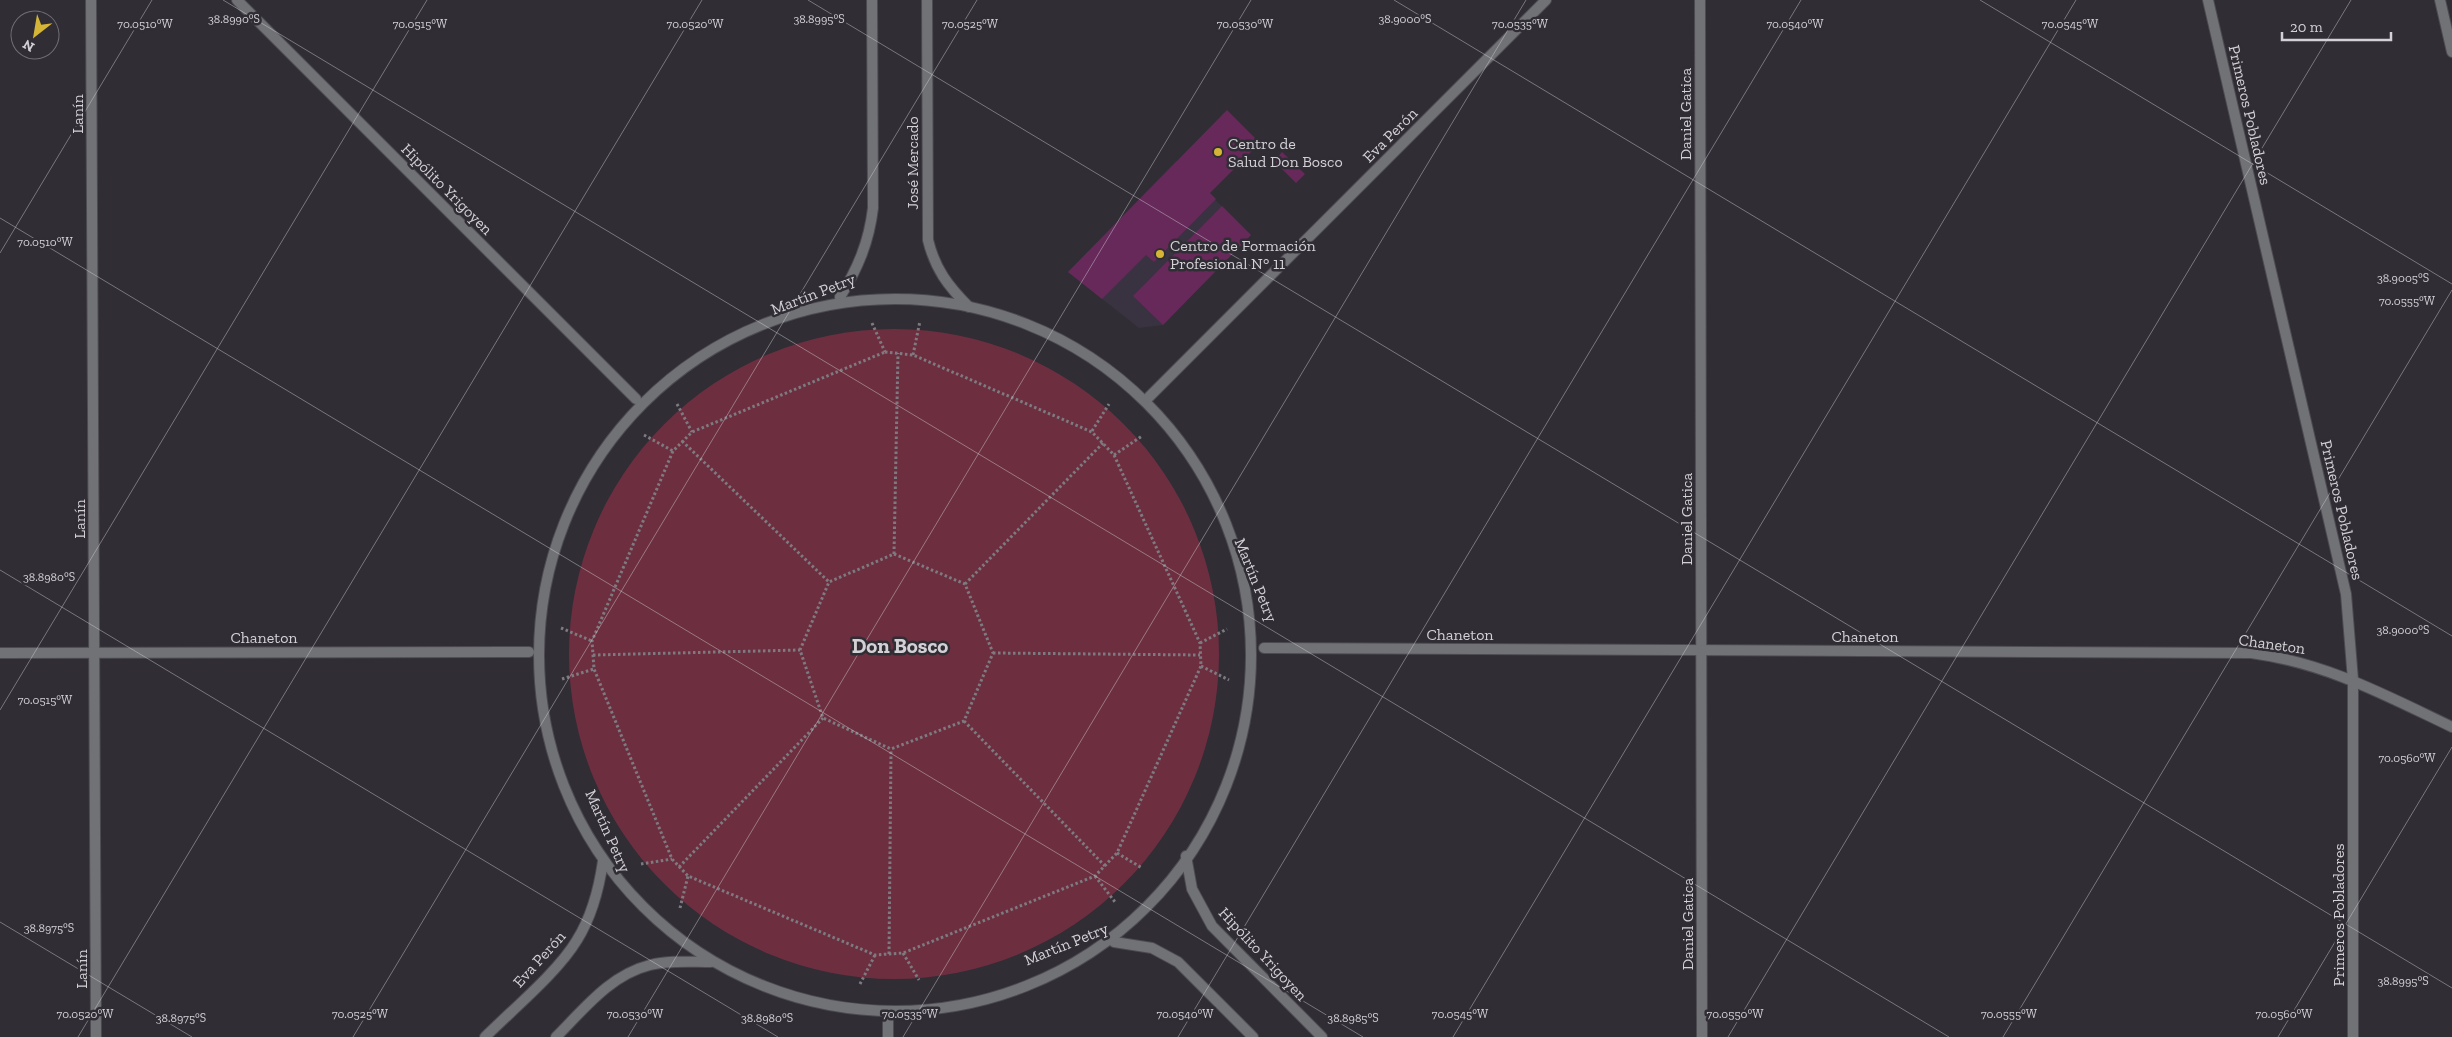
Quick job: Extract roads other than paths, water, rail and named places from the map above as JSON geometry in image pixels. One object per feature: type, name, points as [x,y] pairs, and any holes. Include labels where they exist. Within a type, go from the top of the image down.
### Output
[{"type":"street","name":"Lanín","points":[[91,0],[96,1037]]},
{"type":"street","name":"Hipólito Yrigoyen","points":[[236,0],[636,399]]},
{"type":"street","points":[[840,297],[862,259],[871,227],[873,208],[872,0]]},
{"type":"street","name":"José Mercado","points":[[927,0],[928,240],[939,273],[973,311]]},
{"type":"street","name":"Eva Perón","points":[[1149,397],[1546,0]]},
{"type":"street","name":"Daniel Gatica","points":[[1700,0],[1702,1037]]},
{"type":"street","name":"Primeros Pobladores","points":[[2208,0],[2342,576],[2351,637],[2353,680],[2353,1037]]},
{"type":"street","points":[[2440,0],[2452,52]]},
{"type":"street","name":"Martín Petry","points":[[866,289],[840,297],[679,366],[656,381],[636,399],[618,422],[605,447],[538,609],[528,652],[530,677],[536,701],[603,861],[617,886],[645,918],[664,935],[716,962],[836,1006],[868,1013],[908,1014],[949,1005],[1083,957],[1114,942],[1140,924],[1160,903],[1186,856],[1248,724],[1261,682]]},
{"type":"street","name":"Martín Petry","points":[[916,289],[973,311],[1096,364],[1126,380],[1149,397],[1165,417],[1179,440],[1252,600],[1260,624]]},
{"type":"street","name":"Chaneton","points":[[1264,648],[2251,653],[2286,658],[2353,680],[2452,727]]},
{"type":"street","name":"Chaneton","points":[[0,652],[528,652]]},
{"type":"street","name":"Hipólito Yrigoyen","points":[[1186,856],[1192,889],[1212,926],[1322,1037]]},
{"type":"street","name":"Eva Perón","points":[[485,1037],[565,957],[577,941],[594,902],[603,861]]},
{"type":"street","points":[[1114,942],[1152,948],[1178,962],[1253,1037]]},
{"type":"street","points":[[556,1037],[601,992],[616,980],[633,971],[650,965],[670,962],[716,962]]},
{"type":"street","points":[[888,1014],[888,1037]]},
{"type":"place","name":"Centro de Salud Don Bosco","points":[[1218,152]]},
{"type":"place","name":"Centro de Formación Profesional N° 11","points":[[1160,254]]},
{"type":"district","name":"Don Bosco","points":[[900,645]]}]
